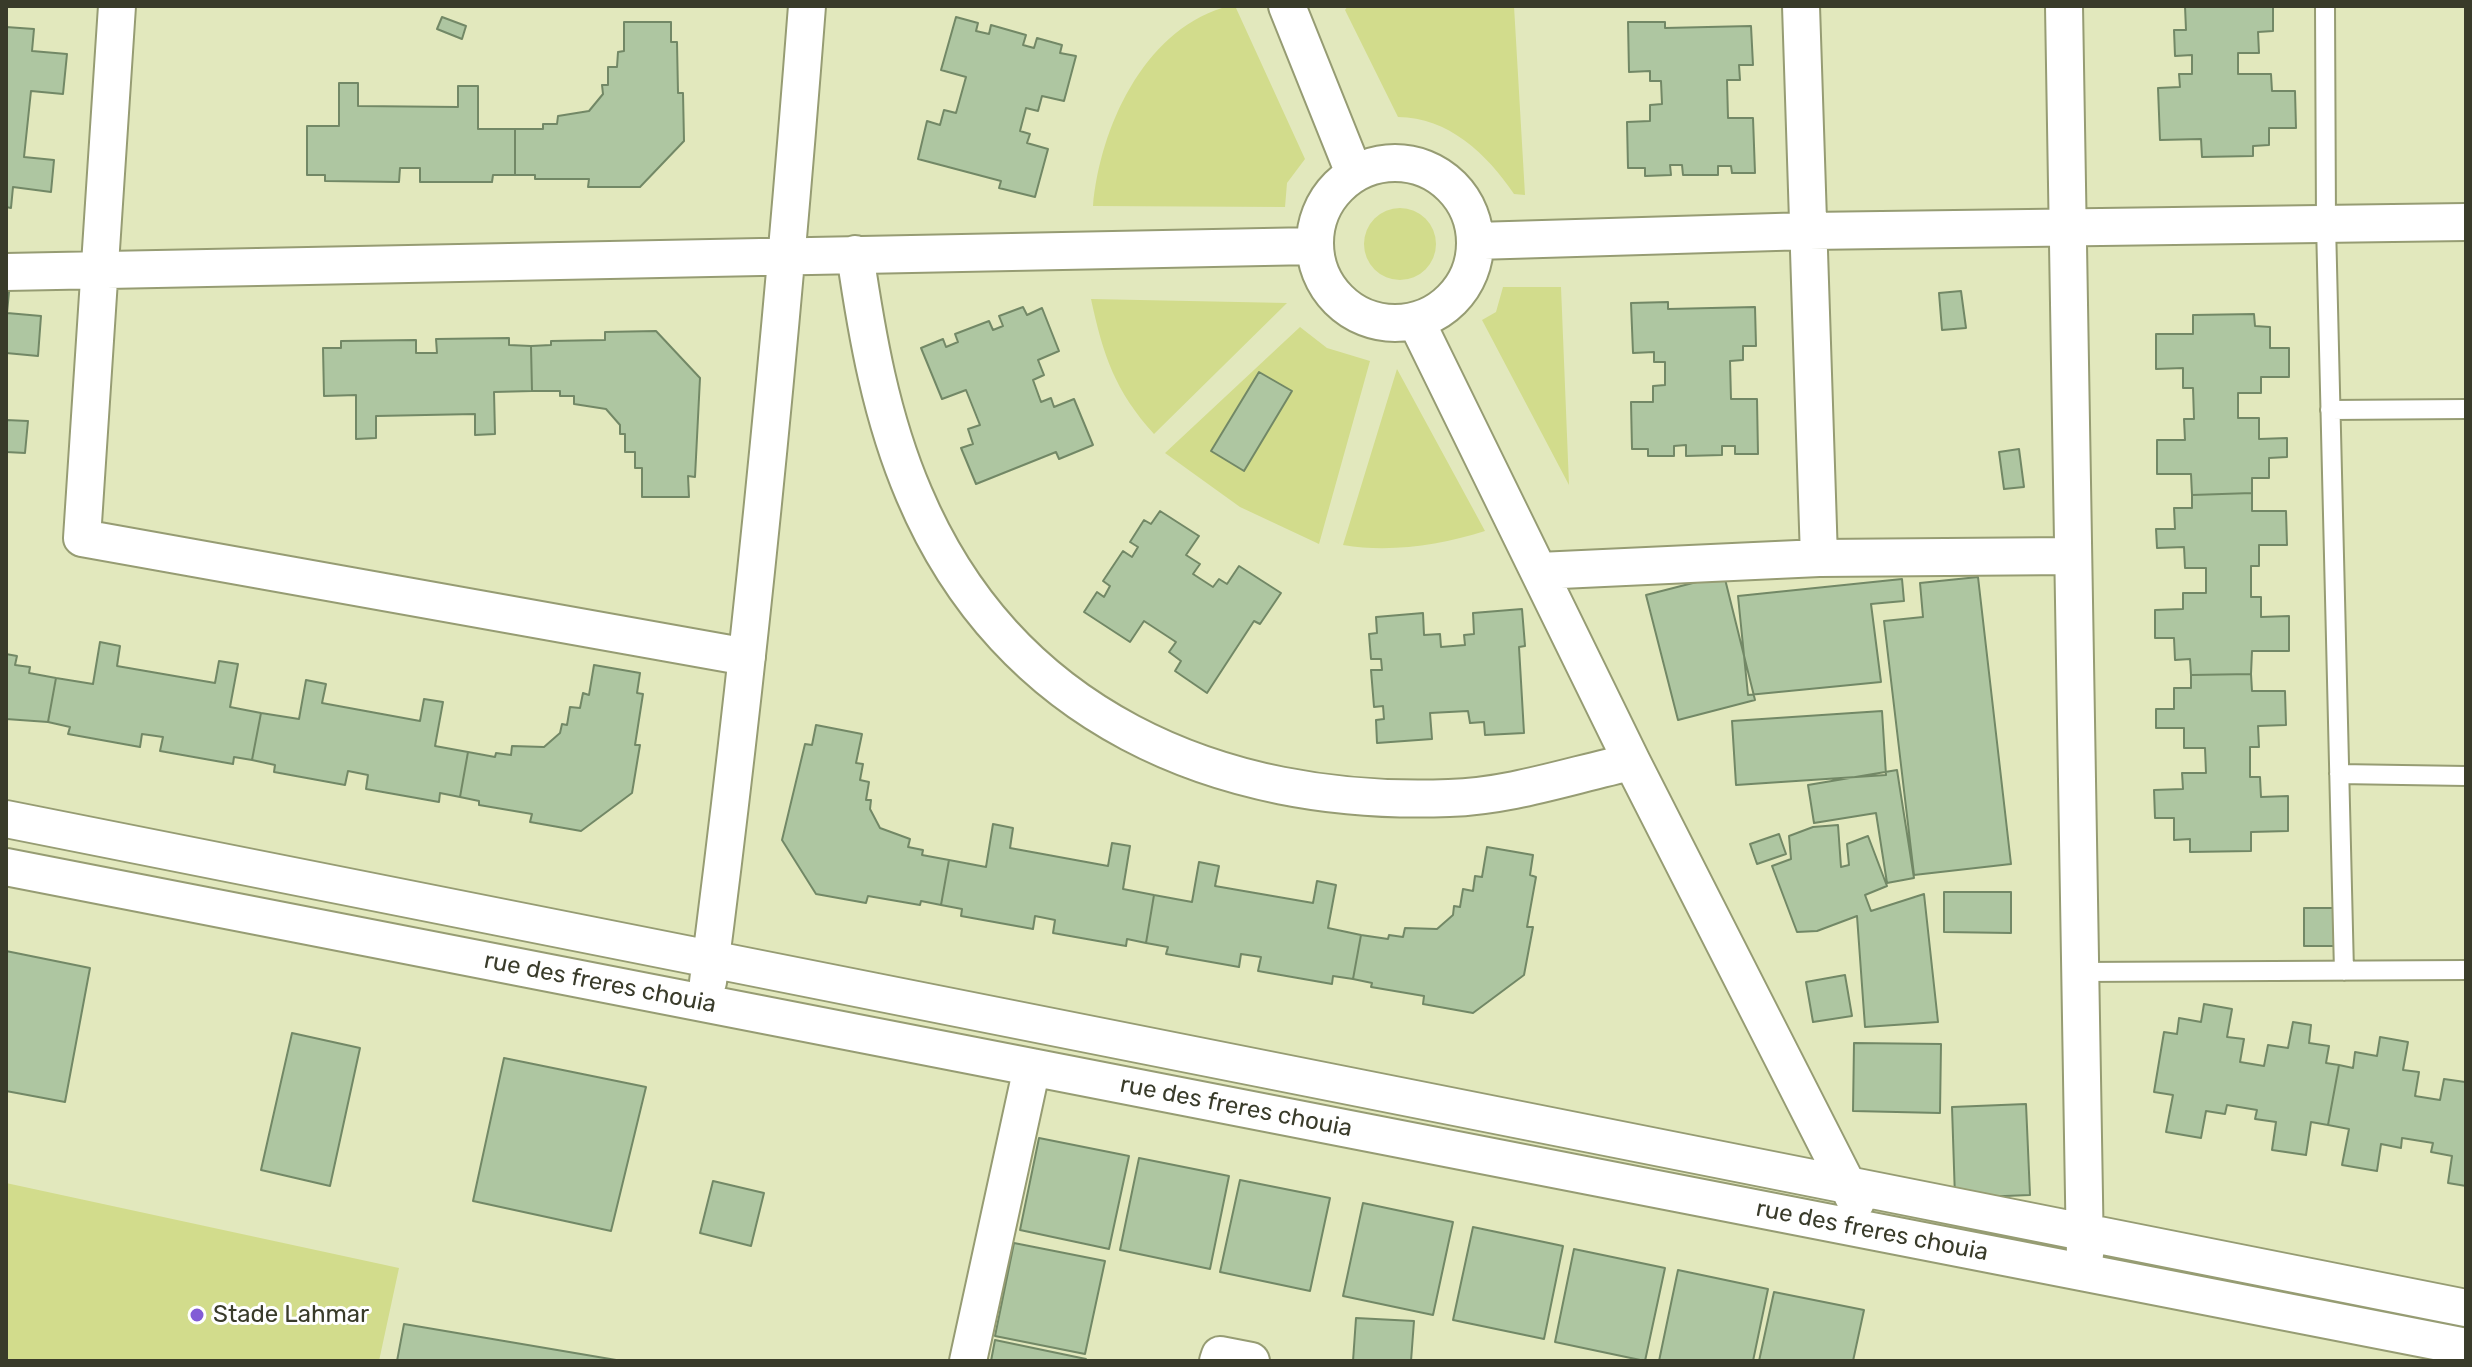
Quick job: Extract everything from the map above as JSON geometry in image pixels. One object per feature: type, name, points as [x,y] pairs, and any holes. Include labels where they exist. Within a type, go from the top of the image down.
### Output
[{"type":"street","points":[[117,6],[82,538],[747,657]]},
{"type":"street","points":[[705,1004],[747,657],[788,254],[807,6]]},
{"type":"street","points":[[1287,6],[1354,173]]},
{"type":"street","points":[[1801,6],[1819,558]]},
{"type":"street","points":[[2064,6],[2085,1273]]},
{"type":"street","points":[[1380,163],[1408,163],[1434,172],[1457,190],[1471,213],[1476,241],[1472,268],[1460,292],[1440,310],[1416,321],[1392,324],[1368,319],[1346,308],[1318,270],[1314,246],[1316,224],[1324,204],[1337,186],[1354,173],[1380,163]]},
{"type":"street","points":[[1476,241],[1809,231],[2466,222]]},
{"type":"street","points":[[6,272],[788,254],[1314,246]]},
{"type":"street","points":[[855,254],[882,402],[914,495],[950,562],[993,621],[1029,664],[1070,698],[1165,751],[1262,783],[1372,797],[1451,798],[1548,784],[1632,762]]},
{"type":"street","points":[[1416,321],[1632,762],[1850,1185],[1865,1230]]},
{"type":"street","points":[[1539,571],[1819,558],[2073,556]]},
{"type":"street","points":[[6,819],[2466,1308]]},
{"type":"street","name":"rue des freres chouia","points":[[6,867],[2466,1347]]},
{"type":"street","points":[[968,1361],[1032,1067]]},
{"type":"street","points":[[1218,1361],[1220,1355],[1251,1361]]},
{"type":"lane","points":[[2325,6],[2326,224],[2344,971]]},
{"type":"lane","points":[[2330,410],[2466,409]]},
{"type":"lane","points":[[2339,774],[2466,776]]},
{"type":"lane","points":[[2080,972],[2466,970]]},
{"type":"green space","points":[[1348,6],[1514,6],[1525,195],[1514,194],[1492,165],[1465,140],[1433,123],[1398,117],[1345,10]]},
{"type":"green space","points":[[1222,8],[1236,8],[1305,159],[1287,183],[1285,207],[1093,206],[1105,146],[1130,87],[1148,61],[1170,39],[1194,20]]},
{"type":"green space","points":[[1400,208],[1426,218],[1436,244],[1426,270],[1400,280],[1374,270],[1364,244],[1374,218]]},
{"type":"green space","points":[[1503,287],[1561,287],[1569,485],[1482,320],[1496,312]]},
{"type":"green space","points":[[1091,299],[1287,303],[1154,434],[1129,403],[1112,371]]},
{"type":"green space","points":[[1300,327],[1327,348],[1370,361],[1319,544],[1240,507],[1165,453]]},
{"type":"green space","points":[[1397,369],[1485,531],[1415,546],[1379,548],[1343,545]]},
{"type":"green space","name":"Stade Lahmar","points":[[6,1183],[399,1268],[379,1361],[6,1361]]},
{"type":"building","points":[[2185,6],[2273,6],[2273,31],[2258,32],[2259,53],[2238,53],[2238,74],[2271,74],[2272,91],[2295,91],[2296,128],[2269,128],[2269,145],[2253,146],[2253,156],[2202,157],[2201,139],[2160,140],[2158,88],[2180,87],[2179,74],[2192,74],[2192,55],[2175,56],[2174,30],[2186,30]]},
{"type":"building","points":[[442,17],[466,26],[462,39],[437,29]]},
{"type":"building","points":[[956,17],[978,23],[976,31],[989,34],[991,25],[1026,35],[1023,45],[1034,48],[1037,38],[1062,45],[1060,53],[1076,56],[1064,101],[1042,96],[1038,111],[1026,108],[1020,131],[1030,134],[1027,143],[1048,149],[1035,197],[999,188],[1001,181],[918,159],[927,121],[940,125],[944,110],[956,113],[966,77],[941,70]]},
{"type":"building","points":[[624,22],[671,22],[671,42],[677,42],[678,93],[683,93],[684,141],[640,187],[588,187],[589,179],[535,179],[535,175],[515,175],[515,129],[543,129],[543,124],[557,124],[558,116],[589,111],[603,94],[602,85],[608,85],[608,67],[617,67],[618,52],[624,51]]},
{"type":"building","points":[[1628,22],[1665,22],[1665,28],[1751,26],[1753,65],[1739,65],[1740,80],[1727,80],[1728,118],[1753,118],[1755,173],[1732,173],[1731,166],[1718,166],[1718,175],[1683,175],[1682,165],[1670,165],[1671,175],[1645,176],[1645,168],[1628,168],[1627,122],[1650,121],[1650,105],[1662,104],[1661,81],[1650,81],[1650,71],[1629,72]]},
{"type":"building","points":[[6,27],[34,29],[32,51],[67,54],[63,94],[31,91],[24,157],[54,160],[51,192],[13,187],[11,208],[6,207]]},
{"type":"building","points":[[339,83],[358,83],[358,106],[458,107],[458,86],[478,86],[478,129],[515,129],[515,175],[493,175],[492,182],[420,182],[420,168],[400,168],[399,182],[325,181],[325,175],[307,175],[307,126],[339,126]]},
{"type":"building","points":[[1961,291],[1966,328],[1942,330],[1939,293]]},
{"type":"building","points":[[6,292],[9,292],[7,313],[41,316],[38,356],[6,353]]},
{"type":"building","points":[[1668,302],[1668,309],[1755,307],[1756,346],[1743,346],[1743,360],[1730,361],[1731,399],[1757,399],[1758,454],[1735,454],[1735,446],[1722,446],[1722,455],[1686,456],[1686,445],[1674,446],[1674,456],[1648,456],[1648,449],[1632,449],[1631,402],[1653,402],[1653,386],[1665,385],[1665,362],[1654,362],[1654,352],[1633,353],[1631,303]]},
{"type":"building","points":[[1023,307],[1027,315],[1042,308],[1059,351],[1038,360],[1044,375],[1033,380],[1041,402],[1051,398],[1054,407],[1074,399],[1093,445],[1059,459],[1056,452],[976,484],[961,448],[973,444],[968,429],[980,425],[966,390],[942,399],[921,348],[943,339],[946,347],[958,342],[955,334],[989,321],[993,330],[1003,326],[999,316]]},
{"type":"building","points":[[2254,314],[2255,326],[2270,327],[2270,348],[2289,348],[2289,377],[2261,377],[2261,393],[2238,393],[2238,418],[2259,418],[2259,439],[2287,438],[2287,457],[2269,458],[2269,478],[2252,478],[2252,493],[2192,495],[2191,474],[2157,474],[2157,440],[2185,440],[2184,419],[2194,419],[2193,388],[2183,388],[2183,368],[2156,369],[2156,334],[2193,334],[2193,315]]},
{"type":"building","points":[[656,331],[700,378],[695,477],[688,476],[689,497],[642,497],[642,468],[635,468],[635,452],[625,452],[625,434],[620,434],[620,425],[606,409],[574,404],[574,396],[560,396],[560,391],[532,391],[531,346],[551,345],[551,341],[605,340],[605,332]]},
{"type":"building","points":[[509,338],[509,345],[531,346],[532,391],[494,392],[495,434],[475,435],[475,414],[376,416],[376,438],[356,439],[356,395],[324,396],[323,348],[341,348],[341,341],[416,340],[416,353],[437,353],[436,339]]},
{"type":"building","points":[[1259,372],[1292,391],[1244,471],[1211,451]]},
{"type":"building","points":[[6,420],[28,421],[25,453],[6,452]]},
{"type":"building","points":[[2019,449],[2024,487],[2004,489],[1999,452]]},
{"type":"building","points":[[2252,493],[2252,511],[2286,511],[2287,545],[2259,545],[2259,566],[2251,566],[2251,597],[2261,597],[2261,617],[2289,616],[2289,651],[2252,651],[2251,674],[2191,675],[2190,659],[2175,660],[2174,638],[2155,638],[2155,610],[2183,609],[2183,593],[2206,593],[2206,568],[2185,568],[2184,547],[2157,548],[2156,529],[2175,529],[2174,508],[2192,508],[2192,495]]},
{"type":"building","points":[[1160,511],[1199,536],[1186,555],[1200,564],[1193,574],[1213,587],[1219,579],[1227,584],[1239,566],[1281,593],[1260,624],[1254,621],[1207,693],[1175,671],[1181,661],[1169,652],[1176,642],[1144,621],[1130,642],[1084,612],[1097,592],[1104,597],[1110,586],[1103,581],[1123,551],[1132,557],[1138,547],[1130,542],[1144,520],[1151,524]]},
{"type":"building","points":[[1724,575],[1755,700],[1678,720],[1646,595]]},
{"type":"building","points":[[1978,577],[2011,864],[1914,875],[1884,621],[1923,617],[1920,583]]},
{"type":"building","points":[[1902,579],[1904,601],[1871,604],[1881,682],[1748,695],[1738,596]]},
{"type":"building","points":[[1522,609],[1525,646],[1519,647],[1524,733],[1485,735],[1484,722],[1470,723],[1468,711],[1430,713],[1432,739],[1377,743],[1376,720],[1384,719],[1383,706],[1374,707],[1371,670],[1382,670],[1381,659],[1371,659],[1369,634],[1377,633],[1376,617],[1423,613],[1424,635],[1440,634],[1441,647],[1465,645],[1464,635],[1474,634],[1473,613]]},
{"type":"building","points":[[100,642],[120,646],[117,666],[215,683],[219,661],[238,664],[230,707],[261,713],[252,760],[234,757],[233,764],[160,751],[163,737],[142,734],[140,747],[68,734],[70,727],[48,722],[56,678],[93,684]]},
{"type":"building","points":[[6,654],[17,656],[15,665],[30,667],[29,673],[56,678],[48,722],[6,719]]},
{"type":"building","points":[[594,665],[640,673],[637,693],[643,694],[635,745],[640,745],[632,793],[581,831],[530,822],[532,814],[479,805],[479,801],[460,797],[468,752],[495,757],[496,753],[511,755],[512,746],[544,747],[560,733],[562,724],[567,725],[570,707],[580,708],[583,693],[589,695]]},
{"type":"building","points":[[2251,674],[2252,691],[2285,691],[2286,725],[2258,726],[2259,747],[2250,747],[2250,777],[2260,777],[2261,797],[2288,796],[2288,831],[2251,832],[2251,851],[2190,852],[2190,839],[2174,840],[2174,818],[2155,818],[2154,790],[2183,789],[2182,773],[2206,773],[2205,748],[2184,748],[2184,728],[2156,728],[2156,709],[2174,709],[2174,688],[2191,688],[2191,675]]},
{"type":"building","points":[[306,680],[326,684],[322,703],[420,721],[424,699],[443,702],[435,746],[468,752],[460,797],[440,793],[439,802],[366,789],[368,775],[348,771],[345,785],[274,772],[275,765],[252,760],[261,713],[299,719]]},
{"type":"building","points":[[1882,711],[1886,775],[1736,785],[1732,721]]},
{"type":"building","points":[[816,725],[862,734],[856,763],[863,764],[860,780],[869,782],[866,800],[871,800],[870,809],[880,828],[910,839],[908,847],[923,850],[922,855],[949,860],[941,905],[921,901],[920,905],[868,896],[866,903],[816,894],[782,840],[805,744],[812,745]]},
{"type":"building","points":[[1897,770],[1914,878],[1887,883],[1876,813],[1814,823],[1808,785]]},
{"type":"building","points":[[993,824],[1013,828],[1010,848],[1108,866],[1112,843],[1130,846],[1123,889],[1154,895],[1146,943],[1127,939],[1126,946],[1053,933],[1055,920],[1035,916],[1033,929],[961,916],[962,909],[941,905],[949,860],[986,867]]},
{"type":"building","points":[[1838,825],[1841,867],[1849,865],[1847,844],[1868,836],[1887,886],[1865,895],[1871,911],[1924,894],[1938,1022],[1865,1027],[1857,916],[1817,931],[1797,932],[1772,866],[1791,859],[1789,836],[1813,827]]},
{"type":"building","points":[[1779,834],[1786,854],[1757,864],[1750,844]]},
{"type":"building","points":[[1487,847],[1533,855],[1530,875],[1536,877],[1527,927],[1533,927],[1524,975],[1473,1013],[1423,1004],[1424,996],[1371,987],[1372,983],[1353,979],[1361,935],[1388,939],[1389,935],[1403,937],[1405,928],[1437,929],[1453,915],[1454,906],[1460,907],[1463,889],[1473,891],[1475,876],[1482,877]]},
{"type":"building","points":[[1199,862],[1219,866],[1215,886],[1313,903],[1317,881],[1336,885],[1328,928],[1361,935],[1353,979],[1333,976],[1332,984],[1258,971],[1261,957],[1241,954],[1239,967],[1166,954],[1168,947],[1146,943],[1154,895],[1192,902]]},
{"type":"building","points":[[1944,892],[2011,892],[2011,933],[1944,932]]},
{"type":"building","points":[[2304,908],[2347,908],[2347,946],[2304,946]]},
{"type":"building","points":[[6,951],[90,968],[65,1102],[6,1091]]},
{"type":"building","points":[[1845,975],[1852,1016],[1813,1022],[1806,982]]},
{"type":"building","points":[[2204,1004],[2232,1009],[2227,1037],[2244,1039],[2240,1062],[2264,1066],[2268,1045],[2288,1048],[2293,1022],[2311,1025],[2309,1043],[2329,1046],[2326,1063],[2339,1065],[2328,1125],[2311,1122],[2306,1155],[2272,1150],[2276,1122],[2255,1119],[2257,1110],[2227,1105],[2225,1114],[2206,1111],[2201,1138],[2166,1132],[2173,1095],[2154,1092],[2164,1032],[2177,1034],[2179,1018],[2201,1022]]},
{"type":"building","points":[[292,1033],[360,1048],[330,1186],[261,1170]]},
{"type":"building","points":[[2380,1037],[2408,1042],[2403,1070],[2419,1072],[2415,1096],[2440,1100],[2444,1079],[2465,1082],[2466,1073],[2466,1186],[2448,1183],[2452,1156],[2431,1152],[2433,1143],[2402,1138],[2401,1148],[2381,1144],[2377,1171],[2342,1165],[2349,1129],[2328,1125],[2339,1065],[2353,1068],[2355,1052],[2377,1056]]},
{"type":"building","points":[[1854,1043],[1941,1044],[1940,1113],[1853,1111]]},
{"type":"building","points":[[504,1058],[646,1087],[611,1231],[473,1201]]},
{"type":"building","points":[[2026,1104],[2030,1195],[1955,1198],[1952,1107]]},
{"type":"building","points":[[1039,1138],[1129,1156],[1109,1249],[1020,1230]]},
{"type":"building","points":[[1139,1158],[1229,1176],[1210,1269],[1120,1250]]},
{"type":"building","points":[[1240,1180],[1330,1198],[1310,1291],[1220,1272]]},
{"type":"building","points":[[713,1181],[764,1193],[751,1246],[700,1233]]},
{"type":"building","points":[[1363,1203],[1453,1222],[1433,1315],[1343,1296]]},
{"type":"building","points":[[1473,1227],[1563,1246],[1544,1339],[1453,1320]]},
{"type":"building","points":[[1014,1243],[1105,1261],[1085,1354],[995,1336]]},
{"type":"building","points":[[1574,1249],[1665,1268],[1645,1361],[1555,1342]]},
{"type":"building","points":[[1678,1270],[1768,1289],[1753,1361],[1659,1361]]},
{"type":"building","points":[[1774,1292],[1864,1310],[1853,1361],[1759,1361]]},
{"type":"building","points":[[1356,1318],[1414,1321],[1411,1361],[1353,1361]]},
{"type":"building","points":[[404,1324],[622,1361],[397,1361]]},
{"type":"building","points":[[995,1340],[1086,1359],[991,1361]]},
{"type":"place","name":"Stade Lahmar","points":[[197,1315]]}]
